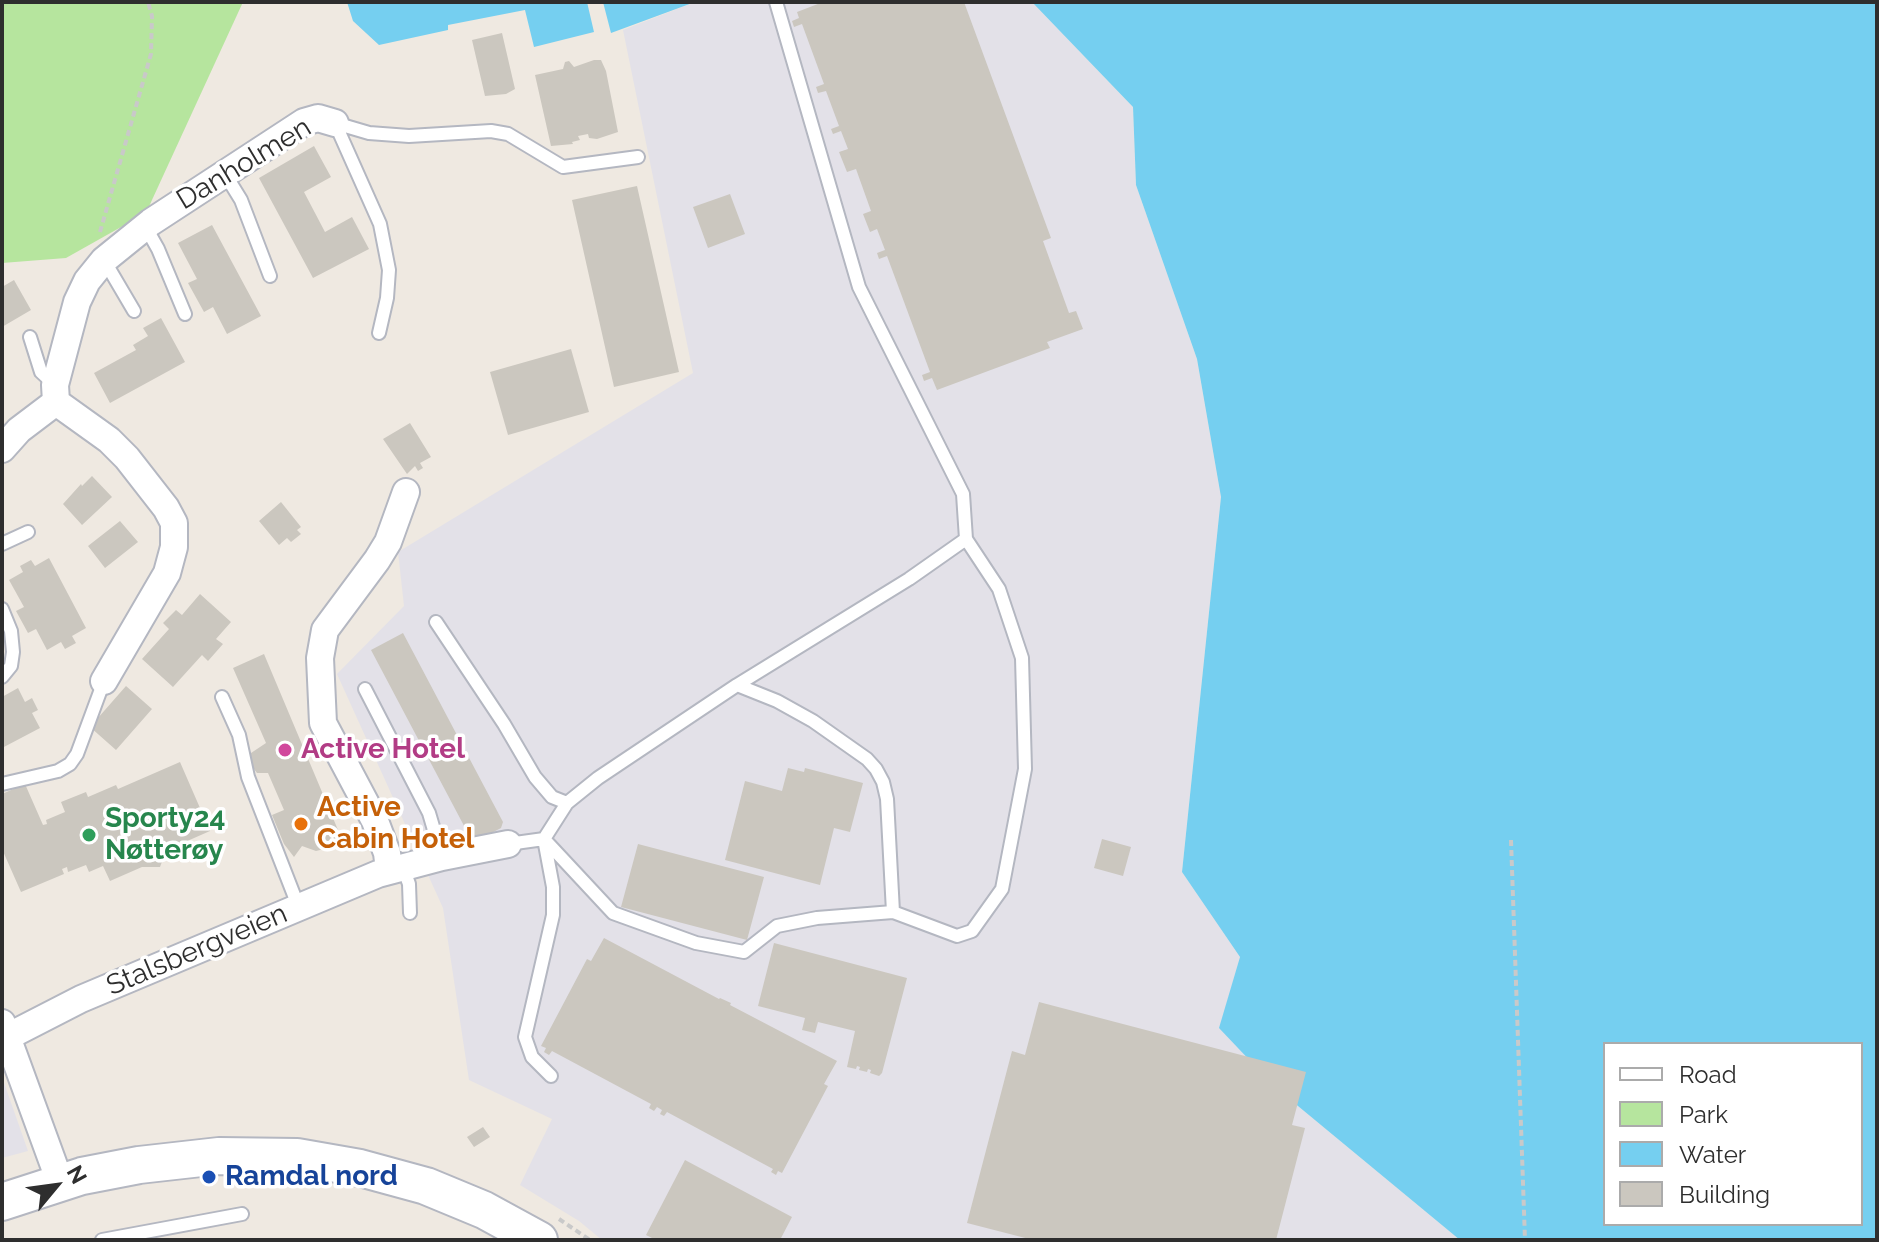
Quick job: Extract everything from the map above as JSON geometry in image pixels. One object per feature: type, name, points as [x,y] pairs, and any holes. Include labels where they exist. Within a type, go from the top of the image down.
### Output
[{"type":"main road","points":[[2,1202],[60,1182],[139,1165],[219,1156],[297,1157],[360,1168],[426,1186],[484,1210],[539,1240]]},
{"type":"street","name":"Danholmen","points":[[55,394],[77,302],[102,248],[145,226],[304,122],[318,118],[335,123]]},
{"type":"street","points":[[2,449],[55,394],[127,458],[174,523],[174,547],[167,573],[104,681]]},
{"type":"street","points":[[396,869],[375,821],[323,723],[320,658],[325,630],[388,542],[406,492]]},
{"type":"street","name":"Stalsbergveien","points":[[60,1182],[5,1030],[396,869],[508,844]]},
{"type":"lane","points":[[544,839],[613,913],[696,943],[744,952],[777,926],[817,918],[893,912],[957,936],[972,931],[1002,889],[1025,769],[1022,658],[999,589],[966,539],[963,494],[859,287],[776,2]]},
{"type":"lane","points":[[335,123],[380,224],[389,270],[387,298],[379,333]]},
{"type":"lane","name":"Danholmen","points":[[335,123],[369,133],[409,136],[491,131],[508,134],[563,167],[638,157]]},
{"type":"lane","points":[[225,174],[241,200],[270,276]]},
{"type":"lane","points":[[145,226],[185,314]]},
{"type":"lane","points":[[102,248],[134,311]]},
{"type":"lane","points":[[30,337],[41,372],[55,394]]},
{"type":"lane","points":[[2,544],[28,532]]},
{"type":"lane","points":[[551,1076],[532,1057],[525,1037],[553,915],[553,887],[544,839],[567,803],[598,778],[737,685],[909,579],[966,539]]},
{"type":"lane","points":[[2,609],[11,631],[13,652],[11,666],[2,677]]},
{"type":"lane","points":[[436,622],[504,724],[535,777],[547,793],[567,803]]},
{"type":"lane","points":[[2,784],[58,771],[70,764],[77,754],[104,681]]},
{"type":"lane","points":[[737,685],[777,701],[813,721],[867,759],[876,769],[887,799],[893,912]]},
{"type":"lane","points":[[365,689],[429,813],[442,857]]},
{"type":"lane","points":[[222,697],[239,735],[248,777],[299,908]]},
{"type":"lane","points":[[508,844],[544,839]]},
{"type":"lane","points":[[396,869],[409,884],[410,913]]},
{"type":"lane","points":[[102,1240],[242,1214]]},
{"type":"path","points":[[102,248],[151,54],[152,16],[148,2]]},
{"type":"path","points":[[1511,840],[1525,1240]]},
{"type":"shaded area","points":[[695,2],[1032,2],[1133,107],[1136,185],[1197,359],[1221,497],[1182,872],[1240,957],[1220,1028],[1275,1087],[1460,1240],[602,1240],[579,1221],[520,1185],[552,1119],[469,1080],[443,908],[337,674],[404,606],[398,552],[693,373],[623,30]]},
{"type":"shaded area","points":[[2,1077],[28,1151],[2,1158]]},
{"type":"green space","points":[[2,2],[243,2],[146,213],[66,258],[2,263]]},
{"type":"water","points":[[347,2],[587,2],[594,32],[534,47],[525,10],[448,25],[448,30],[379,45],[353,21]]},
{"type":"water","points":[[603,2],[695,2],[611,33]]},
{"type":"water","points":[[1032,2],[1877,2],[1877,1240],[1460,1240],[1275,1087],[1219,1028],[1240,957],[1182,872],[1221,497],[1197,359],[1136,185],[1133,107]]},
{"type":"building","points":[[823,2],[964,2],[1051,238],[1043,241],[1069,313],[1076,311],[1083,329],[1047,342],[1050,348],[937,390],[932,378],[924,381],[922,375],[930,372],[887,256],[879,259],[877,253],[885,250],[877,229],[870,232],[863,214],[871,211],[856,169],[847,172],[839,152],[848,149],[841,131],[833,134],[831,129],[839,126],[826,91],[818,93],[816,87],[824,84],[802,24],[794,27],[792,21],[799,18],[797,12]]},
{"type":"building","points":[[502,33],[515,89],[506,94],[485,96],[472,40]]},
{"type":"building","points":[[601,60],[606,71],[618,132],[597,139],[589,138],[588,134],[578,136],[580,140],[573,144],[551,146],[535,75],[563,69],[565,62],[569,61],[574,67]]},
{"type":"building","points":[[314,146],[331,177],[304,192],[325,232],[352,217],[369,249],[313,278],[259,178]]},
{"type":"building","points":[[637,186],[679,372],[614,387],[572,200]]},
{"type":"building","points":[[730,194],[745,234],[708,248],[693,207]]},
{"type":"building","points":[[212,225],[261,316],[227,334],[213,307],[204,312],[188,283],[197,279],[178,243]]},
{"type":"building","points":[[14,280],[31,310],[2,327],[2,287]]},
{"type":"building","points":[[161,318],[185,362],[110,403],[94,373],[136,350],[133,345],[148,336],[143,328]]},
{"type":"building","points":[[571,349],[589,412],[508,435],[490,372]]},
{"type":"building","points":[[410,423],[431,457],[420,463],[423,468],[418,471],[415,466],[407,474],[383,439]]},
{"type":"building","points":[[92,476],[112,497],[82,525],[63,504]]},
{"type":"building","points":[[281,502],[301,527],[297,530],[301,534],[291,542],[287,538],[279,545],[259,521]]},
{"type":"building","points":[[120,521],[138,542],[105,568],[88,546]]},
{"type":"building","points":[[49,558],[86,628],[72,636],[76,643],[65,649],[61,642],[47,650],[36,629],[28,633],[16,611],[24,607],[9,580],[23,572],[20,566],[31,560],[35,566]]},
{"type":"building","points":[[200,594],[231,622],[216,639],[223,644],[208,661],[202,655],[173,687],[142,659],[169,629],[163,623],[176,610],[182,615]]},
{"type":"building","points":[[403,633],[503,822],[501,828],[476,841],[471,839],[371,650]]},
{"type":"building","points":[[264,654],[338,830],[336,838],[324,849],[316,851],[302,846],[294,857],[284,844],[272,815],[284,810],[268,773],[257,773],[250,764],[251,753],[266,743],[233,668]]},
{"type":"building","points":[[126,686],[152,709],[116,750],[90,727]]},
{"type":"building","points":[[18,688],[25,702],[32,698],[38,710],[32,713],[40,728],[2,748],[2,697]]},
{"type":"building","points":[[180,762],[210,831],[160,853],[163,859],[160,867],[142,867],[110,881],[103,866],[89,872],[86,865],[68,872],[67,867],[62,869],[64,874],[21,892],[2,849],[2,794],[25,784],[43,825],[47,824],[46,820],[65,812],[61,802],[86,792],[88,797],[116,785],[118,789]]},
{"type":"building","points":[[788,768],[804,772],[805,768],[863,783],[850,832],[834,828],[820,885],[725,860],[745,781],[782,791]]},
{"type":"building","points":[[1102,839],[1131,847],[1123,876],[1094,868]]},
{"type":"building","points":[[638,844],[764,877],[747,940],[621,907]]},
{"type":"building","points":[[604,938],[837,1061],[824,1084],[828,1086],[782,1173],[778,1171],[776,1175],[771,1172],[773,1169],[667,1112],[664,1116],[660,1114],[662,1110],[657,1107],[654,1111],[649,1108],[651,1104],[552,1051],[549,1055],[544,1052],[546,1048],[541,1046],[587,959],[591,961]]},
{"type":"building","points":[[774,943],[907,978],[879,1076],[868,1069],[867,1072],[859,1070],[857,1066],[856,1069],[847,1067],[855,1031],[818,1022],[815,1033],[802,1030],[805,1018],[758,1006]]},
{"type":"building","points":[[1039,1002],[1306,1072],[1292,1125],[1305,1128],[1276,1240],[1033,1240],[967,1223],[1012,1051],[1025,1055]]},
{"type":"building","points":[[483,1127],[490,1137],[474,1147],[467,1137]]},
{"type":"building","points":[[685,1160],[792,1217],[780,1240],[656,1240],[646,1235]]},
{"type":"place","name":"Active Hotel","points":[[285,750]]},
{"type":"place","name":"Active Cabin Hotel","points":[[301,824]]},
{"type":"place","name":"Sporty24 Nøtterøy","points":[[89,835]]},
{"type":"place","name":"Ramdal nord","points":[[209,1177]]}]
